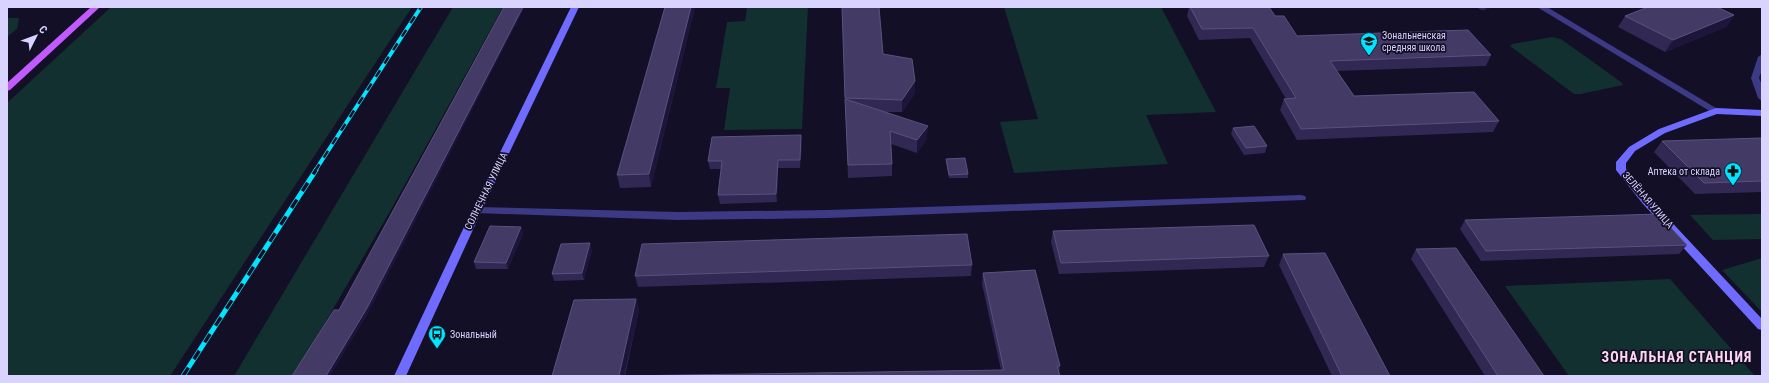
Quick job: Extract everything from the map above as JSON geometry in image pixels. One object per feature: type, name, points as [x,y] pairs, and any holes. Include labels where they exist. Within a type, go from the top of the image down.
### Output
[{"type":"main road","points":[[7,88],[96,7]]},
{"type":"street","name":"СОЛНЕЧНАЯ УЛИЦА","points":[[400,376],[477,210],[575,7]]},
{"type":"street","points":[[1541,7],[1716,111],[1762,113]]},
{"type":"street","points":[[1762,57],[1755,78],[1762,98]]},
{"type":"street","name":"ЗЕЛЁНАЯ УЛИЦА","points":[[1716,111],[1662,131],[1632,149],[1621,162],[1621,170],[1647,202],[1762,326]]},
{"type":"street","points":[[477,210],[718,216],[828,214],[1301,198]]},
{"type":"green space","points":[[111,7],[412,7],[170,376],[7,376],[7,103]]},
{"type":"green space","points":[[453,7],[503,7],[392,208],[294,376],[234,376]]},
{"type":"green space","points":[[747,7],[808,7],[802,129],[724,130],[730,88],[716,88],[727,22],[745,21]]},
{"type":"green space","points":[[1004,7],[1161,7],[1216,112],[1146,115],[1168,164],[1014,173],[1000,122],[1038,119]]},
{"type":"green space","points":[[7,18],[19,18],[17,29],[7,37]]},
{"type":"green space","points":[[1552,37],[1561,39],[1621,82],[1623,85],[1581,94],[1574,94],[1510,46],[1512,44]]},
{"type":"green space","points":[[1762,214],[1762,239],[1713,240],[1690,215]]},
{"type":"green space","points":[[1762,258],[1762,312],[1722,270]]},
{"type":"green space","points":[[1670,279],[1755,376],[1569,376],[1505,286]]},
{"type":"building","points":[[504,7],[523,7],[367,308],[326,376],[292,376],[334,310],[339,310]]},
{"type":"building","points":[[665,7],[691,7],[649,174],[617,175]]},
{"type":"building","points":[[842,7],[879,7],[883,54],[912,59],[915,81],[902,100],[845,98]]},
{"type":"building","points":[[1190,7],[1269,7],[1275,16],[1284,16],[1297,36],[1468,30],[1491,55],[1330,61],[1354,96],[1474,92],[1499,121],[1301,129],[1284,99],[1296,98],[1253,28],[1202,29]]},
{"type":"building","points":[[1648,7],[1717,7],[1734,15],[1673,40],[1625,16]]},
{"type":"building","points":[[845,99],[928,126],[917,140],[890,131],[892,164],[848,165]]},
{"type":"building","points":[[1254,126],[1267,146],[1246,148],[1233,128]]},
{"type":"building","points":[[801,135],[800,160],[778,160],[776,194],[718,195],[722,161],[708,161],[712,137]]},
{"type":"building","points":[[1762,138],[1762,181],[1704,183],[1662,141]]},
{"type":"building","points":[[965,158],[968,174],[949,175],[946,159]]},
{"type":"building","points":[[1658,214],[1687,245],[1486,251],[1465,220]]},
{"type":"building","points":[[1254,225],[1269,256],[1061,263],[1053,231]]},
{"type":"building","points":[[490,226],[521,227],[506,263],[474,262]]},
{"type":"building","points":[[967,234],[972,265],[635,276],[642,244]]},
{"type":"building","points":[[590,243],[582,273],[552,274],[561,244]]},
{"type":"building","points":[[1456,248],[1544,376],[1498,376],[1416,249]]},
{"type":"building","points":[[1325,253],[1390,376],[1342,376],[1283,254]]},
{"type":"building","points":[[1035,270],[1060,366],[1057,366],[1060,376],[619,376],[1004,370],[983,273]]},
{"type":"building","points":[[636,299],[619,376],[552,376],[574,300]]},
{"type":"railway","points":[[315,171],[421,7]]},
{"type":"railway","points":[[183,376],[316,170]]},
{"type":"place","name":"Зональненская средняя школа","points":[[1369,56]]},
{"type":"place","name":"Аптека от склада","points":[[1733,186]]},
{"type":"place","name":"Зональный","points":[[437,349]]},
{"type":"district","name":"ЗОНАЛЬНАЯ СТАНЦИЯ","points":[[1677,357]]}]
